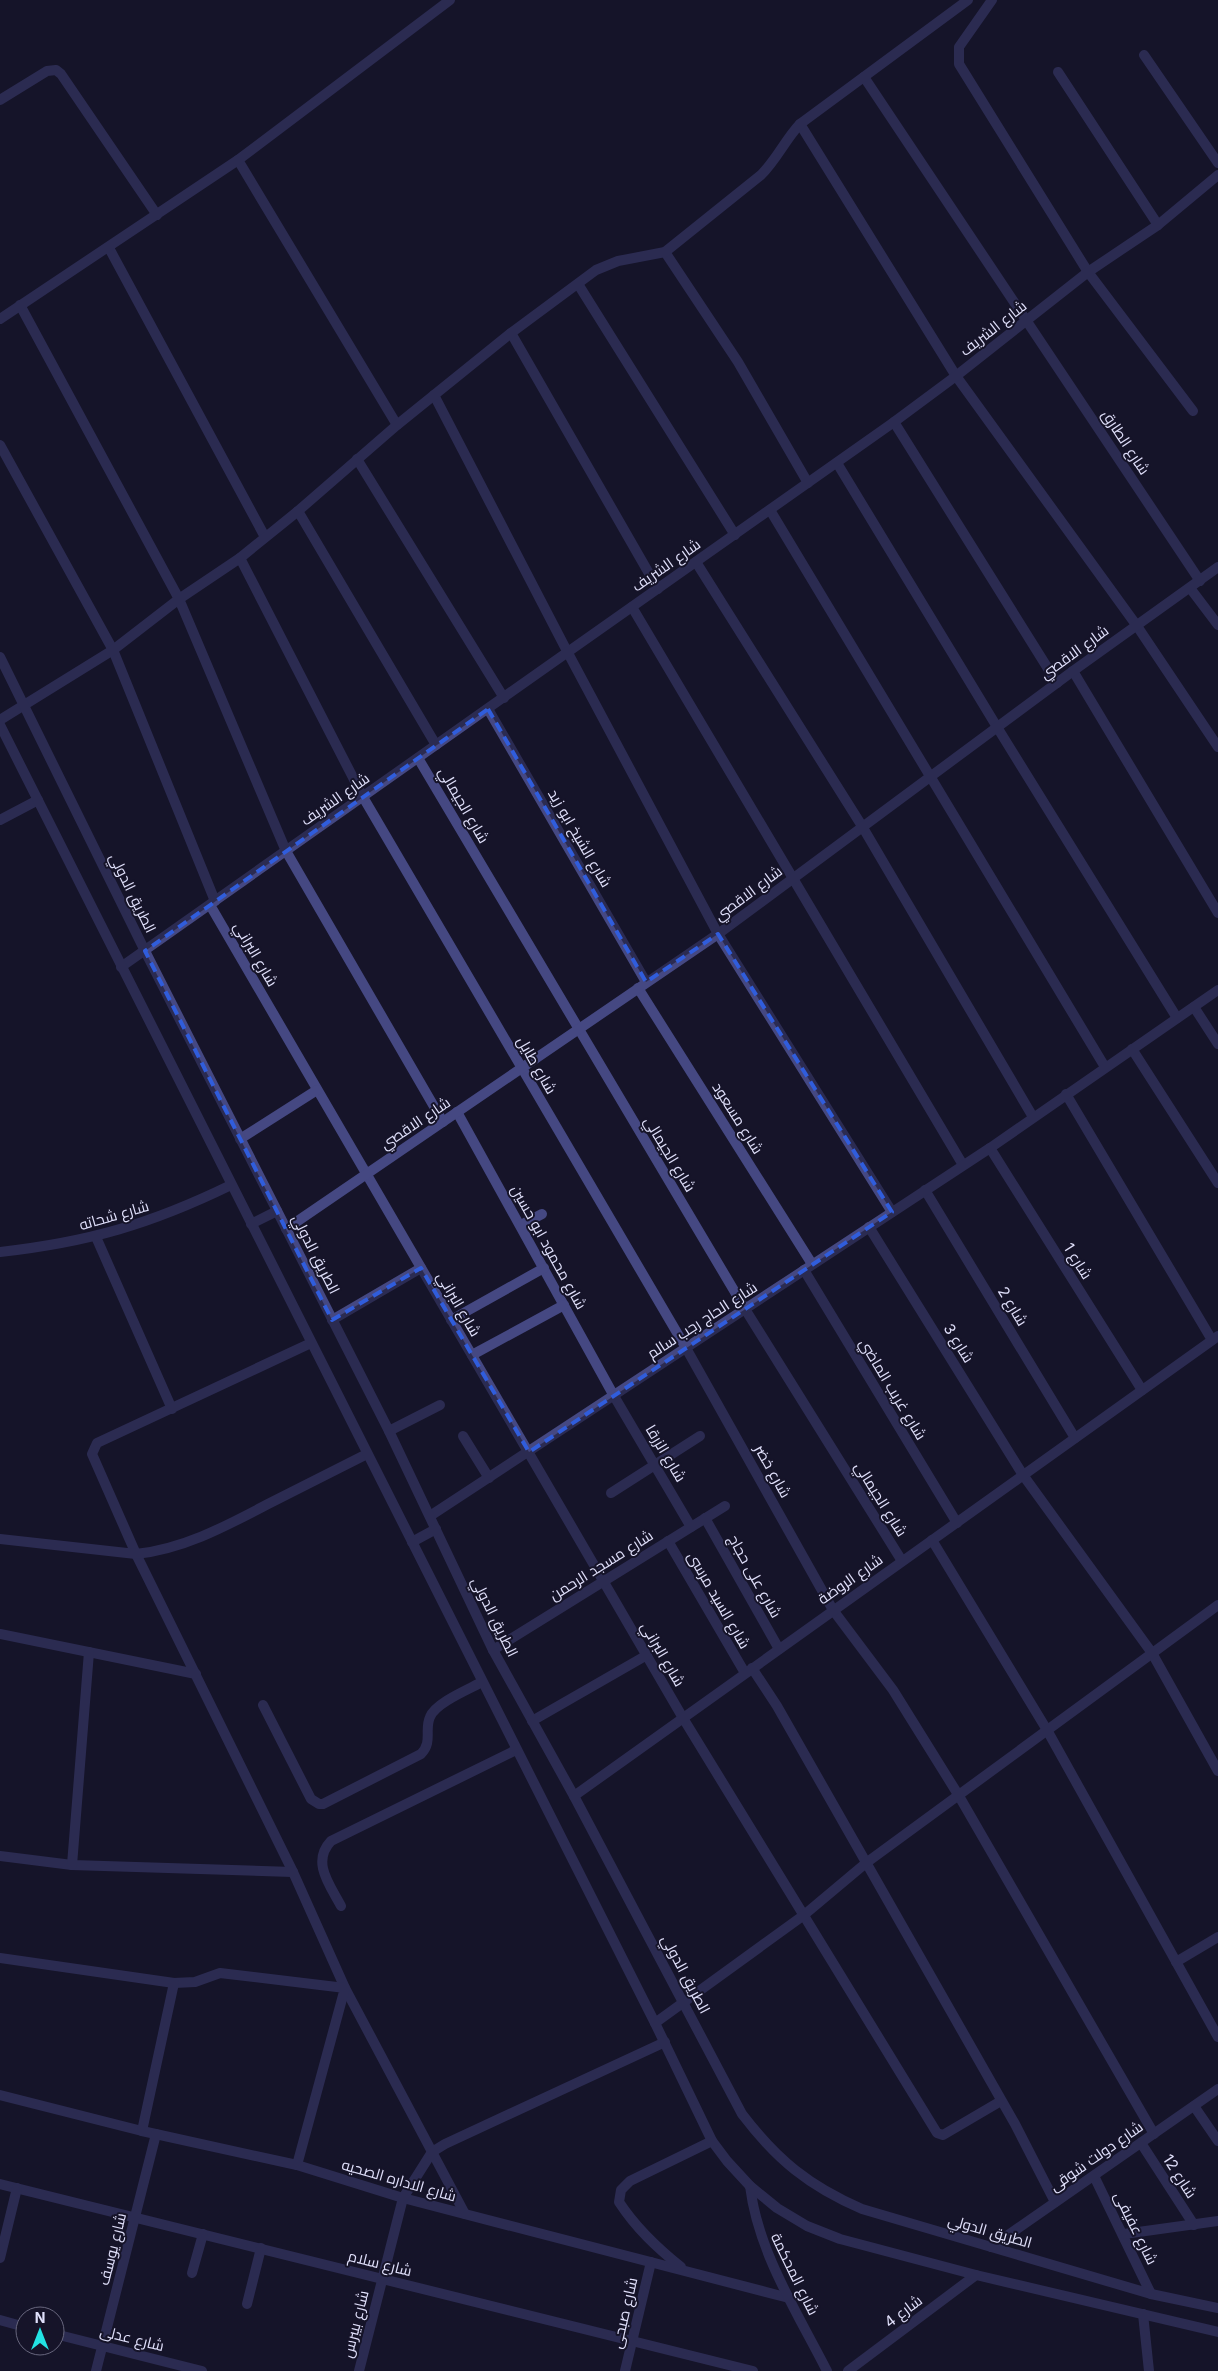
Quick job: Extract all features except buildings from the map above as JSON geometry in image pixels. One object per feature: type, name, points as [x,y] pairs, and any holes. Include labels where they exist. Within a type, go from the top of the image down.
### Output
[{"type":"street","points":[[0,319],[109,248],[238,160],[450,0]]},
{"type":"street","points":[[0,720],[113,650],[179,599],[240,558],[434,395],[511,333],[596,270],[618,262],[665,252],[761,175],[771,165],[789,136],[800,124],[968,0]]},
{"type":"street","points":[[992,0],[959,47],[959,64],[1088,272],[1193,411]]},
{"type":"street","points":[[1144,55],[1218,163]]},
{"type":"street","points":[[0,100],[47,71],[56,70],[61,74],[157,215]]},
{"type":"street","points":[[1058,72],[1158,225]]},
{"type":"street","name":"شارع الطارق","points":[[864,77],[1028,320],[1200,581]]},
{"type":"street","points":[[800,124],[956,376],[1137,626],[1218,747]]},
{"type":"street","points":[[238,160],[397,425]]},
{"type":"street","name":"شارع الشريف","points":[[121,967],[894,422],[956,376],[1088,272],[1158,225],[1218,175]]},
{"type":"street","points":[[109,248],[265,537]]},
{"type":"street","points":[[665,252],[738,362],[808,483]]},
{"type":"street","points":[[578,284],[735,535]]},
{"type":"street","points":[[20,305],[179,599],[286,851],[443,1122]]},
{"type":"street","points":[[511,333],[658,589]]},
{"type":"street","points":[[434,395],[568,653],[718,934],[892,1212]]},
{"type":"street","points":[[894,422],[1057,683]]},
{"type":"street","name":"شارع البراني","points":[[0,445],[113,650],[213,903],[366,1175],[683,1718],[937,2133],[943,2135],[1001,2102]]},
{"type":"street","points":[[357,459],[504,698]]},
{"type":"street","points":[[837,463],[1177,1018]]},
{"type":"street","points":[[770,510],[1105,1068]]},
{"type":"street","points":[[298,511],[436,746]]},
{"type":"street","name":"شارع طايل","points":[[240,558],[363,797],[686,1348]]},
{"type":"street","points":[[696,562],[862,826],[1033,1117]]},
{"type":"street","name":"شارع الاقصي","points":[[286,1229],[718,934],[1073,671],[1218,568]]},
{"type":"street","points":[[1190,588],[1218,625]]},
{"type":"street","points":[[632,607],[963,1165]]},
{"type":"street","name":"الطريق الدولي","points":[[0,657],[145,951],[389,1432],[493,1650],[574,1796],[742,2114],[761,2139],[788,2166],[833,2197],[862,2209],[1152,2294],[1218,2308]]},
{"type":"street","points":[[1073,671],[1218,913]]},
{"type":"street","name":"شارع الشيخ ابو زيد","points":[[488,709],[642,985]]},
{"type":"street","points":[[0,725],[231,1186],[655,2022],[712,2141],[750,2186],[785,2212],[808,2226],[840,2239],[976,2275],[1218,2332]]},
{"type":"street","name":"شارع الجيمالي","points":[[418,758],[745,1309],[902,1561]]},
{"type":"street","points":[[0,820],[38,800]]},
{"type":"street","name":"شارع مسعود","points":[[642,985],[808,1267]]},
{"type":"street","name":"شارع الحاج رجب سالم","points":[[430,1516],[990,1148],[1218,990]]},
{"type":"street","points":[[1194,1007],[1218,1044]]},
{"type":"street","points":[[1132,1049],[1218,1183]]},
{"type":"street","points":[[240,1139],[317,1090]]},
{"type":"street","points":[[1066,1094],[1215,1338]]},
{"type":"street","name":"شارع محمود ابو حسين","points":[[457,1112],[614,1396]]},
{"type":"street","name":"شارع 1","points":[[990,1148],[1142,1390]]},
{"type":"street","name":"شارع شحاته","points":[[0,1252],[48,1247],[96,1237],[170,1214],[231,1186]]},
{"type":"street","name":"شارع 2","points":[[925,1190],[1075,1438]]},
{"type":"street","points":[[251,1224],[277,1212]]},
{"type":"street","points":[[521,1225],[542,1214]]},
{"type":"street","name":"شارع 3","points":[[869,1227],[1024,1475],[1152,1653],[1218,1770]]},
{"type":"street","points":[[96,1237],[172,1409]]},
{"type":"street","name":"شارع غريب الماضي","points":[[808,1267],[957,1522]]},
{"type":"street","points":[[332,1320],[421,1268]]},
{"type":"street","points":[[451,1320],[544,1268]]},
{"type":"street","points":[[472,1356],[564,1305]]},
{"type":"street","name":"شارع الروضة","points":[[574,1796],[1215,1338]]},
{"type":"street","points":[[311,1343],[97,1443],[93,1448],[92,1454],[136,1554],[293,1872],[345,1988],[465,2214]]},
{"type":"street","name":"شارع خضر","points":[[686,1348],[833,1610],[893,1690],[959,1796],[1154,2134]]},
{"type":"street","name":"شارع الزرقا","points":[[614,1396],[656,1464],[691,1527]]},
{"type":"street","points":[[389,1432],[440,1405]]},
{"type":"street","points":[[463,1436],[489,1478]]},
{"type":"street","points":[[610,1493],[700,1436]]},
{"type":"street","points":[[0,1539],[136,1554],[178,1546],[236,1521],[367,1454]]},
{"type":"street","name":"شارع مسجد الرحمن","points":[[493,1650],[725,1506]]},
{"type":"street","name":"شارع على حجاج","points":[[705,1518],[779,1649]]},
{"type":"street","points":[[412,1542],[436,1529]]},
{"type":"street","points":[[932,1540],[1048,1730],[1218,2037]]},
{"type":"street","name":"شارع السيد مرسى","points":[[668,1542],[749,1671],[777,1706],[1001,2102],[1055,2202]]},
{"type":"street","points":[[655,2022],[804,1915],[866,1864],[1218,1605]]},
{"type":"street","points":[[0,1634],[196,1674]]},
{"type":"street","points":[[72,1865],[89,1652]]},
{"type":"street","points":[[532,1721],[647,1655]]},
{"type":"street","points":[[263,1705],[311,1799],[319,1804],[323,1804],[421,1754],[428,1744],[428,1720],[434,1710],[482,1682]]},
{"type":"street","points":[[341,1906],[322,1870],[322,1854],[331,1841],[516,1750]]},
{"type":"street","points":[[0,1856],[72,1865],[293,1872]]},
{"type":"street","points":[[1176,1962],[1218,1937]]},
{"type":"street","points":[[0,1958],[174,1983],[194,1982],[220,1972],[345,1988]]},
{"type":"street","points":[[142,2131],[174,1983]]},
{"type":"street","points":[[297,2165],[345,1988]]},
{"type":"street","points":[[432,2152],[445,2144],[665,2042]]},
{"type":"street","name":"شارع دولت شوقى","points":[[992,2247],[1218,2089]]},
{"type":"street","name":"شارع الاداره الصحيه","points":[[0,2095],[142,2131],[297,2165],[403,2198],[789,2298]]},
{"type":"street","points":[[1194,2106],[1218,2141]]},
{"type":"street","name":"شارع يوسف","points":[[96,2371],[156,2134]]},
{"type":"street","points":[[683,2270],[648,2240],[632,2222],[619,2202],[621,2190],[630,2181],[712,2141]]},
{"type":"street","name":"شارع 12","points":[[1141,2143],[1194,2225]]},
{"type":"street","name":"شارع بيبرس","points":[[359,2371],[403,2198],[432,2152]]},
{"type":"street","name":"شارع عفيفى","points":[[1094,2176],[1152,2294]]},
{"type":"street","name":"شارع سلام","points":[[0,2184],[753,2371]]},
{"type":"street","name":"شارع المحكمة","points":[[750,2186],[753,2210],[759,2233],[789,2298],[827,2371]]},
{"type":"street","points":[[0,2258],[17,2188]]},
{"type":"street","points":[[1124,2234],[1218,2221]]},
{"type":"street","points":[[192,2273],[203,2234]]},
{"type":"street","points":[[247,2304],[261,2248]]},
{"type":"street","name":"شارع صبحى","points":[[626,2371],[651,2262]]},
{"type":"street","name":"شارع 4","points":[[848,2371],[976,2275]]},
{"type":"street","points":[[1144,2314],[1148,2371]]},
{"type":"street","points":[[0,2320],[15,2324]]},
{"type":"street","name":"شارع عدلى","points":[[65,2336],[202,2371]]},
{"type":"highlighted area","points":[[488,709],[646,982],[718,934],[892,1212],[529,1452],[421,1268],[332,1320],[145,951]]}]
